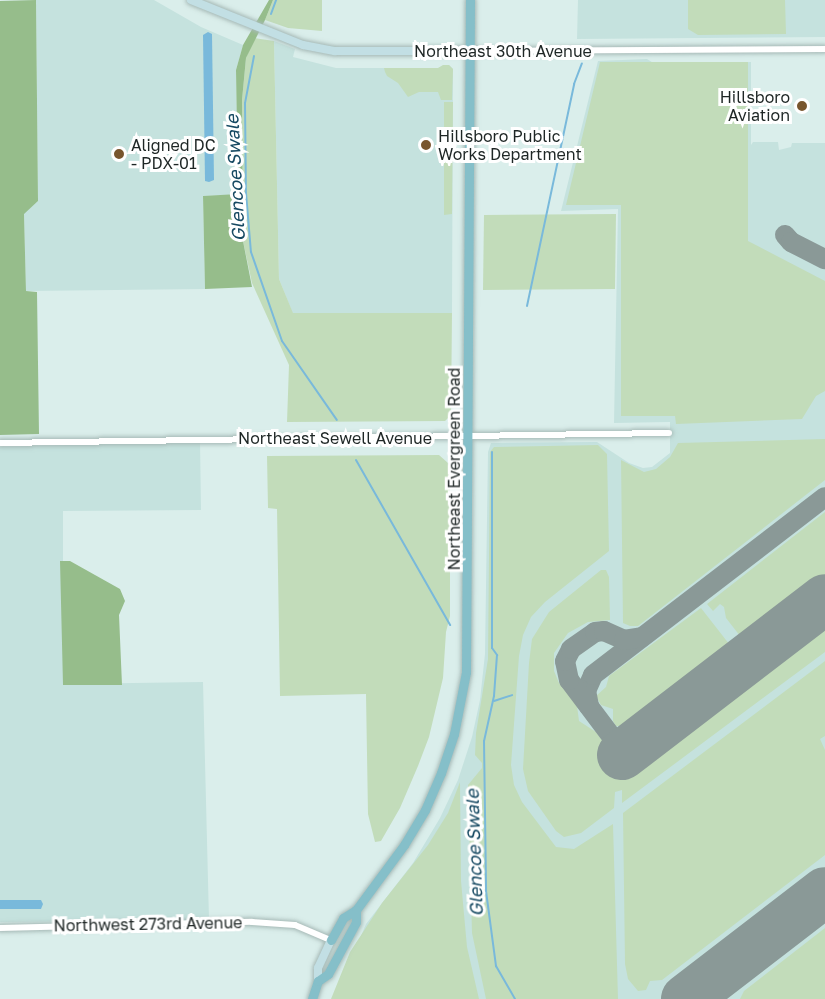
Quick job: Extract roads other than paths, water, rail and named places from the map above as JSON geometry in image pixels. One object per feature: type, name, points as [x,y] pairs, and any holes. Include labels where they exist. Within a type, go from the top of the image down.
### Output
[{"type":"main road","name":"Northeast Evergreen Road","points":[[331,940],[344,918],[356,910],[404,845],[424,810],[441,773],[459,714],[468,651],[470,0]]},
{"type":"main road","name":"Northeast Evergreen Road","points":[[312,999],[318,981],[328,974],[356,922],[356,910]]},
{"type":"street","name":"Northeast 30th Avenue","points":[[191,0],[303,45],[335,51],[825,49]]},
{"type":"street","name":"Northeast Sewell Avenue","points":[[0,443],[669,433]]},
{"type":"street","name":"Northwest 273rd Avenue","points":[[0,928],[252,922],[295,925],[331,940]]},
{"type":"street","name":"Northeast Evergreen Road","points":[[318,981],[318,968],[331,940]]},
{"type":"water","points":[[208,32],[212,34],[214,180],[209,182],[205,181],[203,35]]},
{"type":"water","points":[[0,900],[41,900],[43,904],[41,909],[0,909]]},
{"type":"waterway","name":"Glencoe Swale","points":[[271,14],[276,0]]},
{"type":"waterway","name":"Glencoe Swale","points":[[254,56],[245,103],[246,193],[251,252],[282,341],[337,420]]},
{"type":"waterway","points":[[527,306],[574,84],[582,63]]},
{"type":"waterway","name":"Glencoe Swale","points":[[492,452],[492,648],[497,655],[494,696],[484,741],[486,891],[496,966],[515,999]]},
{"type":"waterway","name":"Glencoe Swale","points":[[356,460],[450,625]]},
{"type":"waterway","name":"Glencoe Swale","points":[[494,701],[512,695]]},
{"type":"place","name":"Hillsboro Aviation","points":[[802,106]]},
{"type":"place","name":"Hillsboro Public Works Department","points":[[426,145]]},
{"type":"place","name":"Aligned DC - PDX-01","points":[[119,154]]}]
